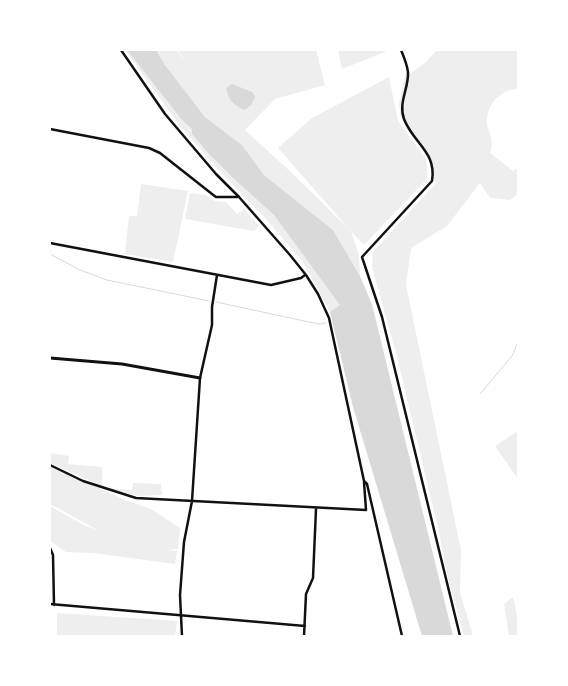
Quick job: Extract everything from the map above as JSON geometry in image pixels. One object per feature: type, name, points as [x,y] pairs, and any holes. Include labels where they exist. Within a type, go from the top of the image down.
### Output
[{"type":"street","points":[[50,465],[83,481],[136,498],[316,509],[366,510],[364,481],[329,318],[318,294],[306,275],[165,114],[121,50]]},
{"type":"street","points":[[401,50],[408,75],[402,103],[404,120],[430,158],[433,166],[432,181],[362,257],[382,317],[460,636]]},
{"type":"street","points":[[50,129],[149,148],[160,153],[216,197],[238,197]]},
{"type":"street","points":[[50,243],[271,285],[301,278],[306,275]]},
{"type":"street","points":[[182,636],[180,595],[184,542],[192,501],[200,378],[212,325],[212,307],[217,275]]},
{"type":"street","points":[[50,358],[122,364],[200,378]]},
{"type":"street","points":[[364,481],[367,484],[402,636]]},
{"type":"street","points":[[304,636],[306,594],[313,578],[316,509]]},
{"type":"street","points":[[50,548],[53,555],[52,604],[305,626]]},
{"type":"shaded area","points":[[125,50],[127,50],[182,120],[192,129],[192,134],[208,153],[274,215],[341,305],[330,312],[303,262],[180,126]]},
{"type":"shaded area","points":[[127,50],[156,50],[165,65],[205,117],[242,145],[264,175],[333,230],[360,276],[372,304],[453,636],[422,636],[353,407],[330,312],[340,305],[274,215],[208,153],[192,134],[192,129],[182,120]]},
{"type":"shaded area","points":[[156,50],[177,50],[187,65],[178,50],[316,50],[325,85],[275,99],[245,130],[349,229],[278,148],[312,118],[389,77],[398,121],[426,159],[428,178],[364,245],[351,231],[359,255],[360,276],[333,230],[264,175],[242,145],[205,117],[165,65]]},
{"type":"shaded area","points":[[338,50],[385,50],[385,52],[342,69]]},
{"type":"shaded area","points":[[437,50],[518,50],[518,89],[501,94],[493,102],[488,113],[487,124],[492,142],[490,153],[513,171],[518,168],[518,194],[510,200],[490,198],[480,183],[447,226],[411,248],[406,285],[461,550],[460,592],[473,636],[464,636],[448,578],[397,357],[372,267],[373,252],[436,183],[429,160],[401,117],[399,104],[406,72],[411,73],[426,62]]},
{"type":"shaded area","points":[[232,84],[252,92],[255,96],[252,104],[245,110],[238,107],[228,96],[226,88]]},
{"type":"shaded area","points":[[141,184],[188,191],[173,262],[125,254],[129,216],[137,216]]},
{"type":"shaded area","points":[[190,193],[206,195],[215,201],[226,202],[237,214],[244,209],[259,226],[254,231],[185,219]]},
{"type":"shaded area","points":[[518,431],[518,479],[495,446]]},
{"type":"shaded area","points":[[50,453],[69,456],[68,464],[102,467],[102,486],[50,463]]},
{"type":"shaded area","points":[[50,466],[125,500],[151,509],[180,528],[178,549],[167,550],[177,551],[175,564],[93,553],[66,552],[50,541],[50,506],[99,531],[50,504]]},
{"type":"shaded area","points":[[133,483],[161,484],[162,495],[139,496],[105,488],[132,490]]},
{"type":"shaded area","points":[[513,597],[517,616],[518,636],[509,636],[504,604]]},
{"type":"shaded area","points":[[57,613],[177,621],[175,636],[57,636]]},
{"type":"waterway","points":[[50,254],[80,270],[107,280],[209,301]]},
{"type":"waterway","points":[[216,302],[309,322],[326,323]]},
{"type":"waterway","points":[[480,394],[512,356],[518,342]]}]
